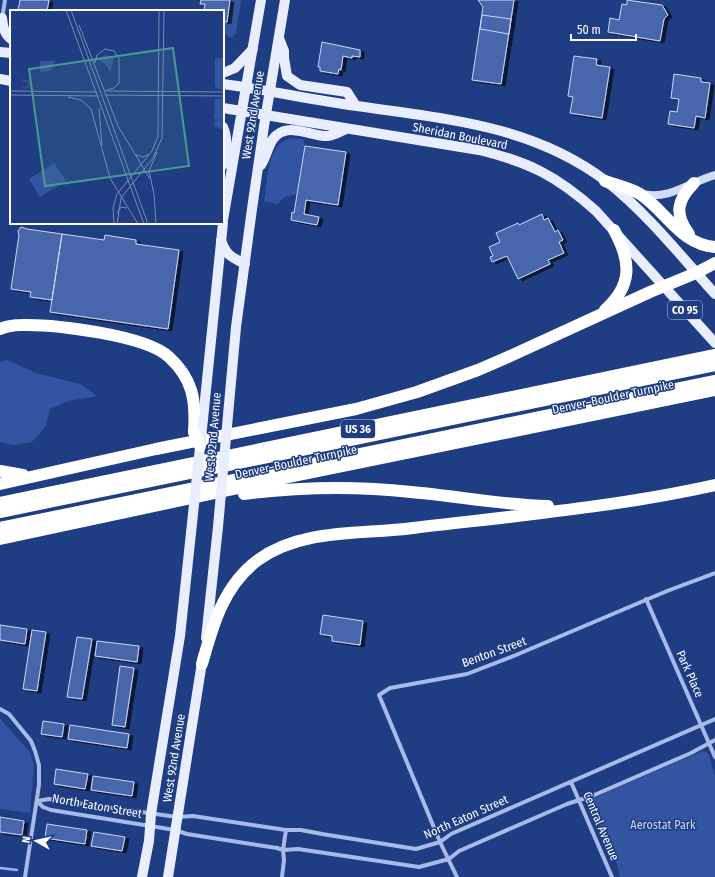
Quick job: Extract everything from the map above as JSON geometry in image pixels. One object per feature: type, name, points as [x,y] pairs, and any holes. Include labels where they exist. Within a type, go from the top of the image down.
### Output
[{"type":"highway","points":[[605,181],[640,194],[678,230],[694,242],[715,247]]},
{"type":"highway","points":[[694,183],[680,201],[679,210],[684,227],[694,242]]},
{"type":"highway","points":[[599,315],[619,295],[626,276],[626,257],[614,230]]},
{"type":"highway","points":[[0,484],[34,475],[156,449],[356,409],[445,383],[478,370],[663,286],[696,273],[715,263]]},
{"type":"highway","points":[[0,328],[34,325],[72,328],[122,338],[154,347],[163,352],[180,370],[192,391],[195,411],[194,432],[200,446]]},
{"type":"highway","name":"Denver–Boulder Turnpike","points":[[0,502],[715,355]]},
{"type":"highway","points":[[0,512],[715,365]]},
{"type":"highway","points":[[0,528],[715,381]]},
{"type":"highway","name":"Denver–Boulder Turnpike","points":[[0,539],[289,477],[715,390]]},
{"type":"highway","points":[[0,471],[18,475],[34,475]]},
{"type":"highway","points":[[202,664],[217,616],[230,588],[242,574],[259,560],[278,548],[293,542],[321,536],[398,530],[617,503],[715,485]]},
{"type":"highway","points":[[155,506],[257,492],[336,488],[404,491],[499,503],[540,506],[576,506],[617,503]]},
{"type":"main road","name":"West 92nd Avenue","points":[[224,210],[226,186],[247,87],[261,0]]},
{"type":"main road","name":"West 92nd Avenue","points":[[168,877],[210,608],[236,327],[244,264],[266,115],[286,0]]},
{"type":"main road","points":[[2,18],[4,29],[10,38]]},
{"type":"main road","points":[[279,37],[284,51],[287,76],[300,85],[348,92],[356,106]]},
{"type":"main road","points":[[224,73],[235,68],[254,49]]},
{"type":"main road","points":[[0,52],[10,53]]},
{"type":"main road","points":[[0,79],[10,80]]},
{"type":"main road","name":"Sheridan Boulevard","points":[[224,84],[356,106],[454,120],[509,132],[541,144],[583,166],[605,181],[639,210],[715,294]]},
{"type":"main road","name":"Sheridan Boulevard","points":[[224,108],[479,150],[514,160],[546,174],[563,184],[596,211],[715,344]]},
{"type":"main road","points":[[258,170],[266,158],[271,143],[276,135],[290,130],[328,136],[346,129]]},
{"type":"main road","points":[[224,131],[227,144],[224,160]]},
{"type":"main road","name":"West 92nd Avenue","points":[[142,877],[181,629],[223,224]]},
{"type":"main road","points":[[220,238],[225,252],[229,256],[244,264]]},
{"type":"street","points":[[0,29],[4,0]]},
{"type":"street","points":[[640,194],[648,196],[664,195],[715,176]]},
{"type":"street","name":"Benton Street","points":[[440,842],[379,695],[390,688],[467,674],[516,655],[646,599],[698,578],[715,573]]},
{"type":"street","name":"Park Place","points":[[646,599],[715,757]]},
{"type":"street","points":[[0,709],[9,714],[31,741],[39,765],[40,774],[37,801],[25,877]]},
{"type":"street","name":"North Eaton Street","points":[[37,801],[49,799],[151,814],[177,817],[193,816],[286,830],[303,830],[416,849],[440,842],[451,834],[702,726],[715,719]]},
{"type":"street","name":"North Eaton Street","points":[[37,801],[44,807],[51,810],[149,825],[187,834],[283,850],[298,849],[412,867],[425,866],[437,861],[448,859],[459,851],[709,744],[715,740]]},
{"type":"street","name":"Central Avenue","points":[[571,782],[612,877]]},
{"type":"street","points":[[282,877],[284,860],[283,850],[286,830]]},
{"type":"street","points":[[440,842],[457,877]]},
{"type":"green space","points":[[232,0],[241,0],[236,33],[231,38],[224,34],[224,21],[229,22]]},
{"type":"green space","points":[[291,138],[303,139],[305,146],[297,194],[285,197],[277,204],[264,201],[268,173],[273,155],[277,147]]},
{"type":"green space","points":[[7,360],[36,373],[80,384],[97,396],[68,401],[50,409],[46,426],[32,442],[13,445],[0,442],[0,362]]},
{"type":"green space","points":[[0,719],[30,752],[34,765],[30,813],[0,809]]},
{"type":"green space","name":"Aerostat Park","points":[[703,751],[709,755],[715,776],[715,877],[620,877],[618,867],[597,820],[590,810],[589,802],[591,799]]},
{"type":"building","points":[[20,0],[49,0],[47,10],[18,10]]},
{"type":"building","points":[[201,0],[230,0],[227,22],[224,21],[224,10],[204,10],[205,4],[200,4]]},
{"type":"building","points":[[478,0],[514,0],[501,84],[472,80],[483,7]]},
{"type":"building","points":[[627,0],[662,5],[668,15],[664,19],[660,41],[608,32],[610,18],[619,20],[622,4],[627,5]]},
{"type":"building","points":[[482,15],[511,19],[509,34],[480,29]]},
{"type":"building","points":[[322,42],[360,50],[360,57],[352,56],[352,58],[343,56],[341,70],[339,69],[338,74],[320,71],[320,67],[318,67]]},
{"type":"building","points":[[574,56],[597,59],[596,65],[610,67],[602,118],[570,113],[573,97],[568,96]]},
{"type":"building","points":[[674,74],[701,78],[701,82],[710,83],[705,118],[696,116],[694,128],[668,124],[670,111],[677,112],[679,99],[671,98]]},
{"type":"building","points":[[305,146],[346,152],[338,205],[306,200],[304,214],[319,217],[317,225],[291,220],[292,212],[294,213]]},
{"type":"building","points":[[542,214],[544,220],[548,218],[555,232],[558,230],[563,240],[559,242],[564,253],[548,260],[550,264],[518,279],[507,256],[492,262],[490,257],[493,256],[489,247],[500,242],[496,233],[518,223],[519,225]]},
{"type":"building","points":[[21,227],[62,234],[52,300],[30,297],[31,292],[11,289],[19,235],[18,231]]},
{"type":"building","points":[[62,234],[104,240],[105,235],[136,240],[136,244],[179,250],[168,329],[50,312]]},
{"type":"building","points":[[323,615],[363,621],[360,645],[332,641],[332,636],[320,634]]},
{"type":"building","points":[[0,625],[27,629],[25,644],[0,640]]},
{"type":"building","points":[[32,630],[46,632],[37,691],[23,689]]},
{"type":"building","points":[[77,637],[92,639],[82,699],[67,697]]},
{"type":"building","points":[[97,641],[139,646],[137,662],[95,656]]},
{"type":"building","points":[[120,666],[134,668],[125,727],[112,725]]},
{"type":"building","points":[[43,721],[64,724],[62,737],[41,734]]},
{"type":"building","points":[[70,725],[129,734],[127,748],[68,739]]},
{"type":"building","points":[[56,769],[88,774],[85,789],[54,784]]},
{"type":"building","points":[[93,776],[134,782],[132,796],[91,790]]},
{"type":"building","points":[[0,817],[24,821],[22,835],[0,832]]},
{"type":"building","points":[[47,824],[87,830],[85,844],[45,838]]},
{"type":"building","points":[[94,832],[125,837],[122,851],[91,846]]},
{"type":"waterway","points":[[0,868],[17,870]]}]
